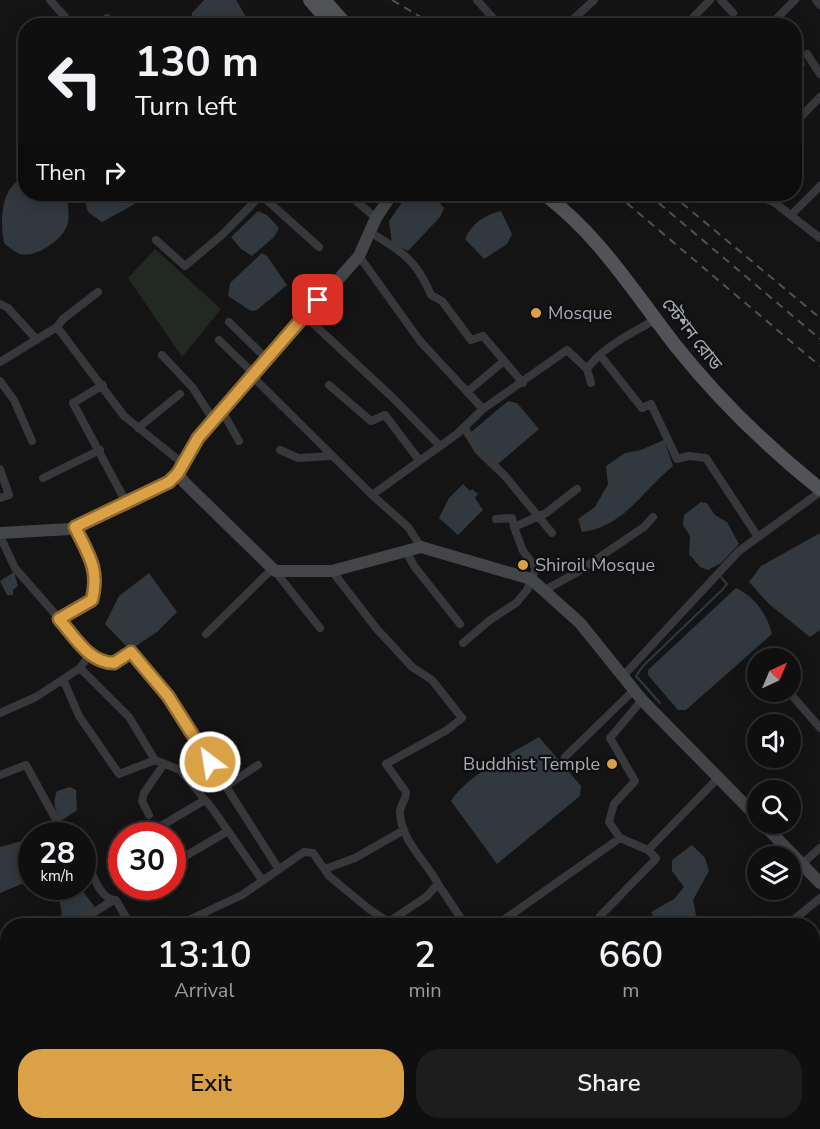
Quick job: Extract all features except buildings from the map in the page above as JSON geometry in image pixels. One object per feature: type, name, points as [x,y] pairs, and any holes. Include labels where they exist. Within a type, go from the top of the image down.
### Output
[{"type":"main road","points":[[310,0],[326,18]]},
{"type":"main road","points":[[324,0],[340,18]]},
{"type":"main road","name":"স্টেশন রোড","points":[[552,201],[602,247],[706,382],[747,426],[820,490]]},
{"type":"main road","name":"স্টেশন রোড","points":[[564,201],[603,237],[692,354],[728,396],[786,452],[820,479]]},
{"type":"street","points":[[50,0],[66,18]]},
{"type":"street","points":[[477,0],[493,18]]},
{"type":"street","points":[[575,18],[594,0]]},
{"type":"street","points":[[693,18],[710,0]]},
{"type":"street","points":[[721,0],[733,13]]},
{"type":"street","points":[[777,18],[795,0]]},
{"type":"street","points":[[816,0],[820,4]]},
{"type":"street","points":[[807,54],[820,74]]},
{"type":"street","points":[[802,116],[820,97]]},
{"type":"street","points":[[791,215],[820,186]]},
{"type":"street","points":[[156,240],[185,266],[223,234],[255,201]]},
{"type":"street","points":[[270,201],[319,247]]},
{"type":"street","points":[[356,201],[376,218]]},
{"type":"street","points":[[278,868],[168,696],[131,652],[110,663],[90,654],[15,568],[0,534],[75,527],[169,482],[218,416],[304,315],[359,256],[376,218],[387,201]]},
{"type":"street","points":[[768,201],[791,215],[820,238]]},
{"type":"street","points":[[370,232],[408,258],[422,272],[431,296],[442,301],[471,340],[483,336],[523,383]]},
{"type":"street","points":[[359,256],[420,341],[483,409]]},
{"type":"street","points":[[0,362],[57,327],[63,319],[98,292]]},
{"type":"street","points":[[0,304],[8,308],[36,340]]},
{"type":"street","points":[[304,315],[393,398],[439,445]]},
{"type":"street","points":[[587,369],[600,355],[656,319]]},
{"type":"street","points":[[229,322],[268,360]]},
{"type":"street","points":[[57,327],[103,385],[124,416],[180,468],[184,482],[273,570],[320,628]]},
{"type":"street","points":[[219,340],[331,456],[408,527],[421,547]]},
{"type":"street","points":[[372,495],[464,427],[483,409],[567,350],[587,369],[591,383]]},
{"type":"street","points":[[162,355],[239,441]]},
{"type":"street","points":[[600,355],[642,408],[651,404],[677,459],[689,456],[706,458],[758,537]]},
{"type":"street","points":[[467,392],[504,361]]},
{"type":"street","points":[[0,381],[14,400],[32,441]]},
{"type":"street","points":[[103,385],[73,403],[127,504]]},
{"type":"street","points":[[329,385],[371,421],[385,415],[419,460]]},
{"type":"street","points":[[138,428],[180,394]]},
{"type":"street","points":[[464,427],[478,450],[505,476],[552,534]]},
{"type":"street","points":[[43,478],[100,450]]},
{"type":"street","points":[[280,450],[298,458],[331,456]]},
{"type":"street","points":[[0,469],[9,495],[0,498]]},
{"type":"street","points":[[514,527],[538,517],[577,489]]},
{"type":"street","points":[[624,675],[739,551],[820,490]]},
{"type":"street","points":[[543,591],[591,564],[644,527],[653,516]]},
{"type":"street","points":[[463,643],[490,620],[516,603],[527,590],[536,568],[523,551],[512,518],[496,519]]},
{"type":"street","points":[[59,619],[92,600],[95,587],[96,573],[75,527]]},
{"type":"street","points":[[206,634],[273,570],[332,571],[421,547],[531,579],[580,623],[642,700],[747,806]]},
{"type":"street","points":[[406,551],[414,566],[460,624]]},
{"type":"street","points":[[332,571],[375,628],[412,667],[432,680],[462,718],[447,730],[386,764],[406,792],[399,811],[404,830],[413,849],[430,868],[461,918]]},
{"type":"street","points":[[0,713],[36,697],[80,668],[90,654]]},
{"type":"street","points":[[80,668],[129,717],[160,762],[180,770],[205,800],[262,880]]},
{"type":"street","points":[[63,679],[79,716],[119,774],[160,762]]},
{"type":"street","points":[[565,757],[634,689]]},
{"type":"street","points":[[601,918],[600,916],[656,858],[648,850],[620,838],[609,822],[614,804],[635,781],[610,738],[642,700]]},
{"type":"street","points":[[798,702],[820,728]]},
{"type":"street","points":[[149,815],[142,801],[160,762]]},
{"type":"street","points":[[0,775],[26,765],[57,822]]},
{"type":"street","points":[[226,786],[258,765]]},
{"type":"street","points":[[648,850],[719,777]]},
{"type":"street","points":[[168,822],[205,800]]},
{"type":"street","points":[[325,869],[355,858],[404,830]]},
{"type":"street","points":[[186,856],[228,831]]},
{"type":"street","points":[[773,834],[820,883]]},
{"type":"street","points":[[506,918],[620,838]]},
{"type":"street","points":[[802,864],[820,848]]},
{"type":"street","points":[[193,918],[242,895],[304,852],[313,853],[329,876],[369,909],[384,918]]},
{"type":"street","points":[[96,879],[101,890],[112,901],[116,900],[126,918]]},
{"type":"street","points":[[399,918],[426,897],[438,884]]},
{"type":"street","points":[[796,918],[820,898]]},
{"type":"street","points":[[85,918],[112,901]]},
{"type":"shaded area","points":[[204,0],[236,0],[245,15],[244,18],[191,18],[192,13]]},
{"type":"shaded area","points":[[17,182],[18,201],[67,201],[69,216],[64,232],[54,243],[40,251],[26,255],[18,253],[4,243],[2,215],[4,205],[6,196]]},
{"type":"shaded area","points":[[85,201],[137,201],[102,222],[88,212]]},
{"type":"shaded area","points":[[403,201],[438,201],[444,208],[440,217],[408,251],[392,243],[389,221]]},
{"type":"shaded area","points":[[258,211],[267,215],[279,228],[274,237],[252,256],[241,249],[231,237]]},
{"type":"shaded area","points":[[501,211],[512,234],[507,244],[484,259],[465,239],[480,221]]},
{"type":"shaded area","points":[[155,249],[221,309],[182,357],[128,278]]},
{"type":"shaded area","points":[[262,253],[267,256],[287,285],[257,310],[251,311],[228,296],[230,283]]},
{"type":"shaded area","points":[[508,401],[517,403],[539,429],[498,464],[489,460],[470,433]]},
{"type":"shaded area","points":[[664,440],[673,466],[632,506],[610,523],[582,532],[578,519],[595,507],[608,484],[606,466],[625,453],[641,450]]},
{"type":"shaded area","points":[[463,484],[470,491],[472,489],[478,494],[475,498],[483,510],[458,535],[439,518],[449,498]]},
{"type":"shaded area","points":[[701,502],[707,503],[715,515],[727,522],[739,544],[721,563],[708,570],[700,567],[689,554],[690,536],[683,525],[684,515]]},
{"type":"shaded area","points":[[820,533],[820,630],[810,637],[769,604],[749,582],[761,566]]},
{"type":"shaded area","points":[[14,572],[18,586],[13,590],[13,595],[7,595],[0,581]]},
{"type":"shaded area","points":[[149,573],[177,612],[157,632],[130,650],[105,624],[119,596]]},
{"type":"shaded area","points":[[736,588],[749,596],[759,607],[772,634],[756,648],[747,648],[747,656],[686,710],[678,710],[648,675],[648,670]]},
{"type":"shaded area","points":[[539,737],[581,786],[580,796],[497,864],[451,801],[467,783],[479,774]]},
{"type":"shaded area","points":[[70,787],[76,790],[77,810],[61,821],[55,807],[55,796],[57,791]]},
{"type":"shaded area","points":[[18,842],[18,885],[0,893],[0,847]]},
{"type":"shaded area","points":[[692,845],[705,858],[709,871],[693,900],[697,918],[654,918],[651,912],[674,899],[684,887],[672,871],[672,860]]},
{"type":"shaded area","points":[[59,900],[90,900],[94,906],[93,910],[82,918],[59,918],[62,914]]},
{"type":"waterway","points":[[660,703],[636,676],[643,666],[722,590],[727,584],[721,577]]},
{"type":"railway","points":[[392,0],[422,18]]},
{"type":"railway","points":[[624,201],[820,366]]},
{"type":"railway","points":[[656,201],[820,339]]},
{"type":"railway","points":[[679,201],[820,318]]},
{"type":"place","name":"Mosque","points":[[536,313]]},
{"type":"place","name":"Shiroil Mosque","points":[[523,565]]},
{"type":"place","name":"Buddhist Temple","points":[[612,764]]},
{"type":"route","points":[[210,762],[168,696],[131,652],[114,663],[101,660],[90,654],[59,619],[92,600],[95,587],[96,573],[75,527],[169,482],[178,473],[198,438],[318,300]]}]
